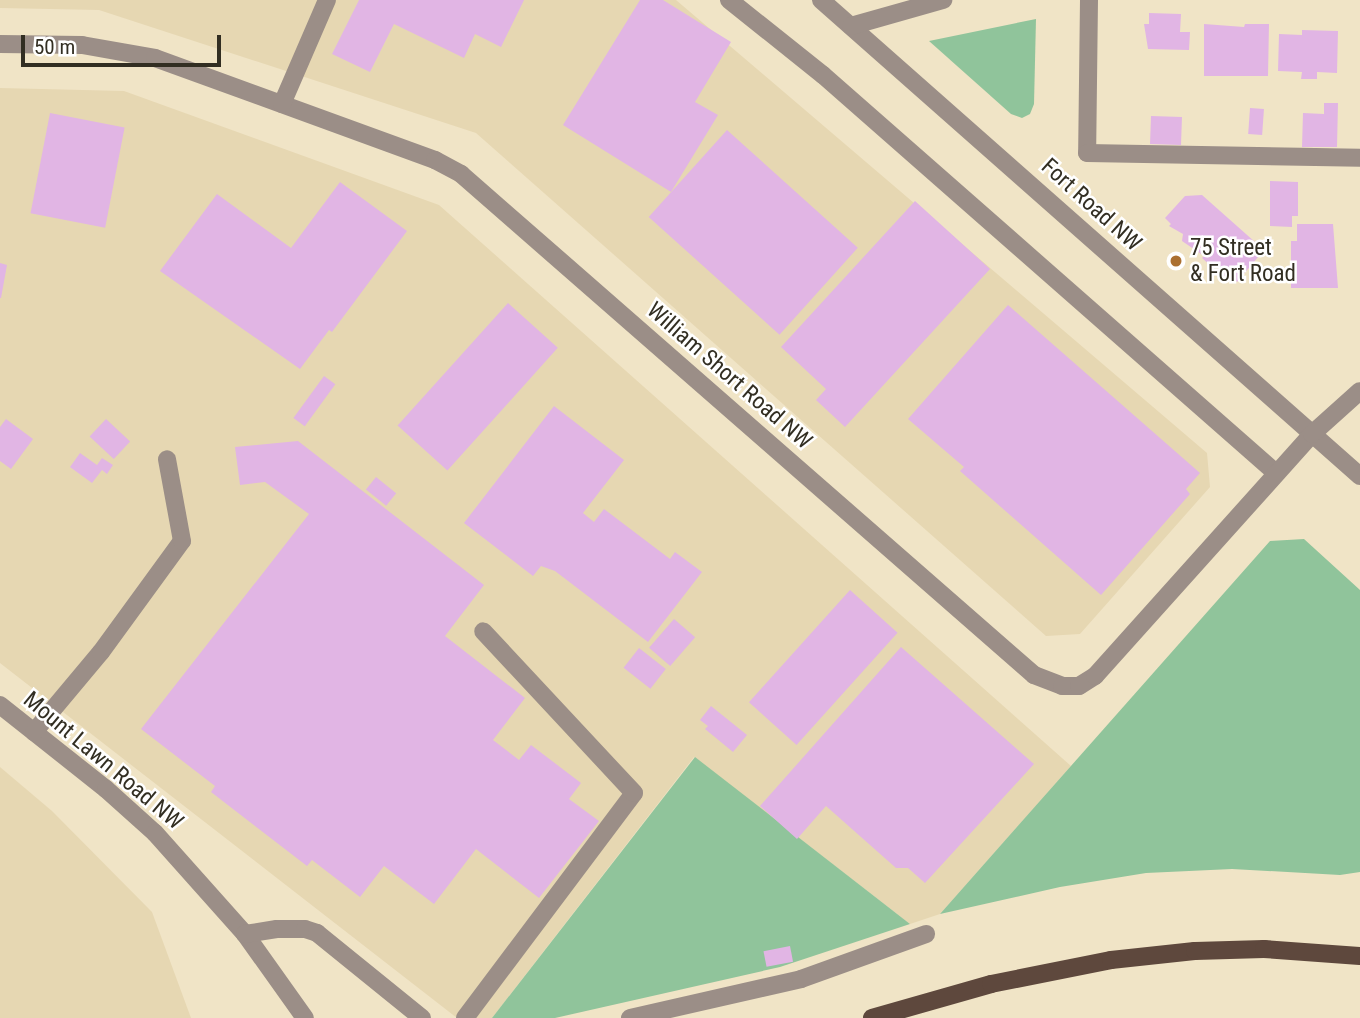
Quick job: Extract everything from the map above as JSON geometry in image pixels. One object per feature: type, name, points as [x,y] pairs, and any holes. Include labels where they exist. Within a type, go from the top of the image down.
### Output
[{"type":"main road","points":[[872,1018],[990,984],[1111,960],[1195,951],[1264,949],[1357,954]]},
{"type":"street","points":[[282,104],[327,0]]},
{"type":"street","points":[[729,0],[823,75],[1276,473]]},
{"type":"street","name":"Fort Road NW","points":[[821,0],[1360,476]]},
{"type":"street","points":[[852,26],[943,0]]},
{"type":"street","points":[[1089,0],[1087,153],[1360,158]]},
{"type":"street","name":"William Short Road NW","points":[[0,44],[82,45],[155,58],[435,160],[461,174],[1034,676],[1048,682],[1079,686],[1095,677],[1312,434],[1360,391]]},
{"type":"street","points":[[34,732],[101,652],[182,541],[167,459]]},
{"type":"street","points":[[465,1018],[634,793],[483,631]]},
{"type":"street","name":"Mount Lawn Road NW","points":[[0,705],[106,789],[155,833],[246,934],[304,1018]]},
{"type":"street","points":[[246,934],[277,929],[305,929],[317,933],[422,1018]]},
{"type":"street","points":[[630,1018],[801,979],[926,934]]},
{"type":"shaded area","points":[[0,0],[676,0],[1207,453],[1210,487],[1080,634],[1046,636],[476,133],[99,10],[0,8]]},
{"type":"shaded area","points":[[0,88],[124,91],[439,205],[1071,766],[940,914],[910,924],[694,757],[492,1018],[457,1018],[0,663]]},
{"type":"shaded area","points":[[0,767],[52,811],[152,912],[191,1018],[0,1018]]},
{"type":"green space","points":[[1036,19],[1034,104],[1030,114],[1022,118],[1011,114],[929,41]]},
{"type":"green space","points":[[1304,539],[1360,590],[1360,872],[1340,875],[1232,869],[1146,873],[1060,887],[940,914],[1270,541]]},
{"type":"green space","points":[[695,757],[910,924],[780,967],[555,1018],[492,1018]]},
{"type":"building","points":[[359,0],[524,0],[501,47],[475,34],[464,58],[394,24],[370,72],[332,54]]},
{"type":"building","points":[[640,0],[663,0],[731,42],[695,102],[718,115],[671,192],[563,125]]},
{"type":"building","points":[[1149,13],[1181,14],[1180,32],[1190,32],[1189,50],[1148,49],[1144,24],[1149,24]]},
{"type":"building","points":[[1204,24],[1244,27],[1245,24],[1269,24],[1268,76],[1204,76]]},
{"type":"building","points":[[1302,30],[1338,31],[1337,73],[1317,72],[1317,79],[1301,79],[1302,72],[1278,71],[1279,34],[1302,35]]},
{"type":"building","points":[[1324,103],[1338,103],[1337,147],[1302,147],[1303,113],[1324,114]]},
{"type":"building","points":[[1250,108],[1264,109],[1262,135],[1248,134]]},
{"type":"building","points":[[50,113],[125,128],[105,228],[31,213]]},
{"type":"building","points":[[1151,116],[1182,117],[1181,145],[1150,144]]},
{"type":"building","points":[[727,130],[858,248],[780,335],[649,217]]},
{"type":"building","points":[[1270,181],[1298,182],[1298,216],[1292,216],[1292,227],[1270,226]]},
{"type":"building","points":[[340,182],[407,231],[332,332],[329,330],[300,369],[160,271],[217,194],[291,248]]},
{"type":"building","points":[[1202,195],[1264,250],[1237,282],[1229,275],[1227,278],[1218,271],[1219,267],[1211,266],[1202,258],[1204,256],[1182,241],[1183,234],[1169,226],[1171,224],[1165,218],[1185,196]]},
{"type":"building","points":[[915,201],[990,269],[845,427],[816,400],[826,389],[781,347]]},
{"type":"building","points":[[1297,224],[1333,224],[1338,288],[1291,288],[1291,241],[1297,241]]},
{"type":"building","points":[[0,263],[7,265],[1,298],[0,298]]},
{"type":"building","points":[[508,303],[558,348],[447,470],[398,426]]},
{"type":"building","points":[[1008,305],[1200,473],[1186,489],[1190,494],[1101,595],[960,471],[964,467],[908,419]]},
{"type":"building","points":[[324,376],[335,384],[305,426],[293,418]]},
{"type":"building","points":[[554,406],[624,460],[583,513],[594,522],[604,509],[670,559],[675,552],[702,572],[648,642],[555,571],[541,566],[533,576],[464,523]]},
{"type":"building","points":[[6,419],[33,439],[11,469],[0,461],[0,427]]},
{"type":"building","points":[[106,419],[130,442],[114,459],[90,437]]},
{"type":"building","points":[[298,441],[484,585],[445,636],[525,698],[493,740],[519,760],[531,745],[581,783],[569,799],[599,821],[539,898],[476,849],[434,904],[384,866],[360,897],[312,860],[307,866],[211,792],[215,786],[141,729],[309,514],[265,482],[240,485],[235,447]]},
{"type":"building","points":[[80,453],[97,465],[102,458],[113,465],[107,474],[102,470],[92,483],[70,467]]},
{"type":"building","points":[[376,477],[396,493],[386,506],[366,489]]},
{"type":"building","points":[[850,590],[898,633],[797,745],[749,702]]},
{"type":"building","points":[[674,619],[695,637],[670,666],[649,648]]},
{"type":"building","points":[[901,647],[1034,764],[925,883],[908,868],[896,868],[826,806],[797,839],[760,806]]},
{"type":"building","points":[[639,648],[666,669],[650,689],[624,668]]},
{"type":"building","points":[[711,706],[747,735],[733,752],[705,729],[708,726],[700,720]]},
{"type":"building","points":[[790,946],[793,962],[767,967],[763,951]]},
{"type":"place","name":"75 Street & Fort Road","points":[[1176,261]]}]
